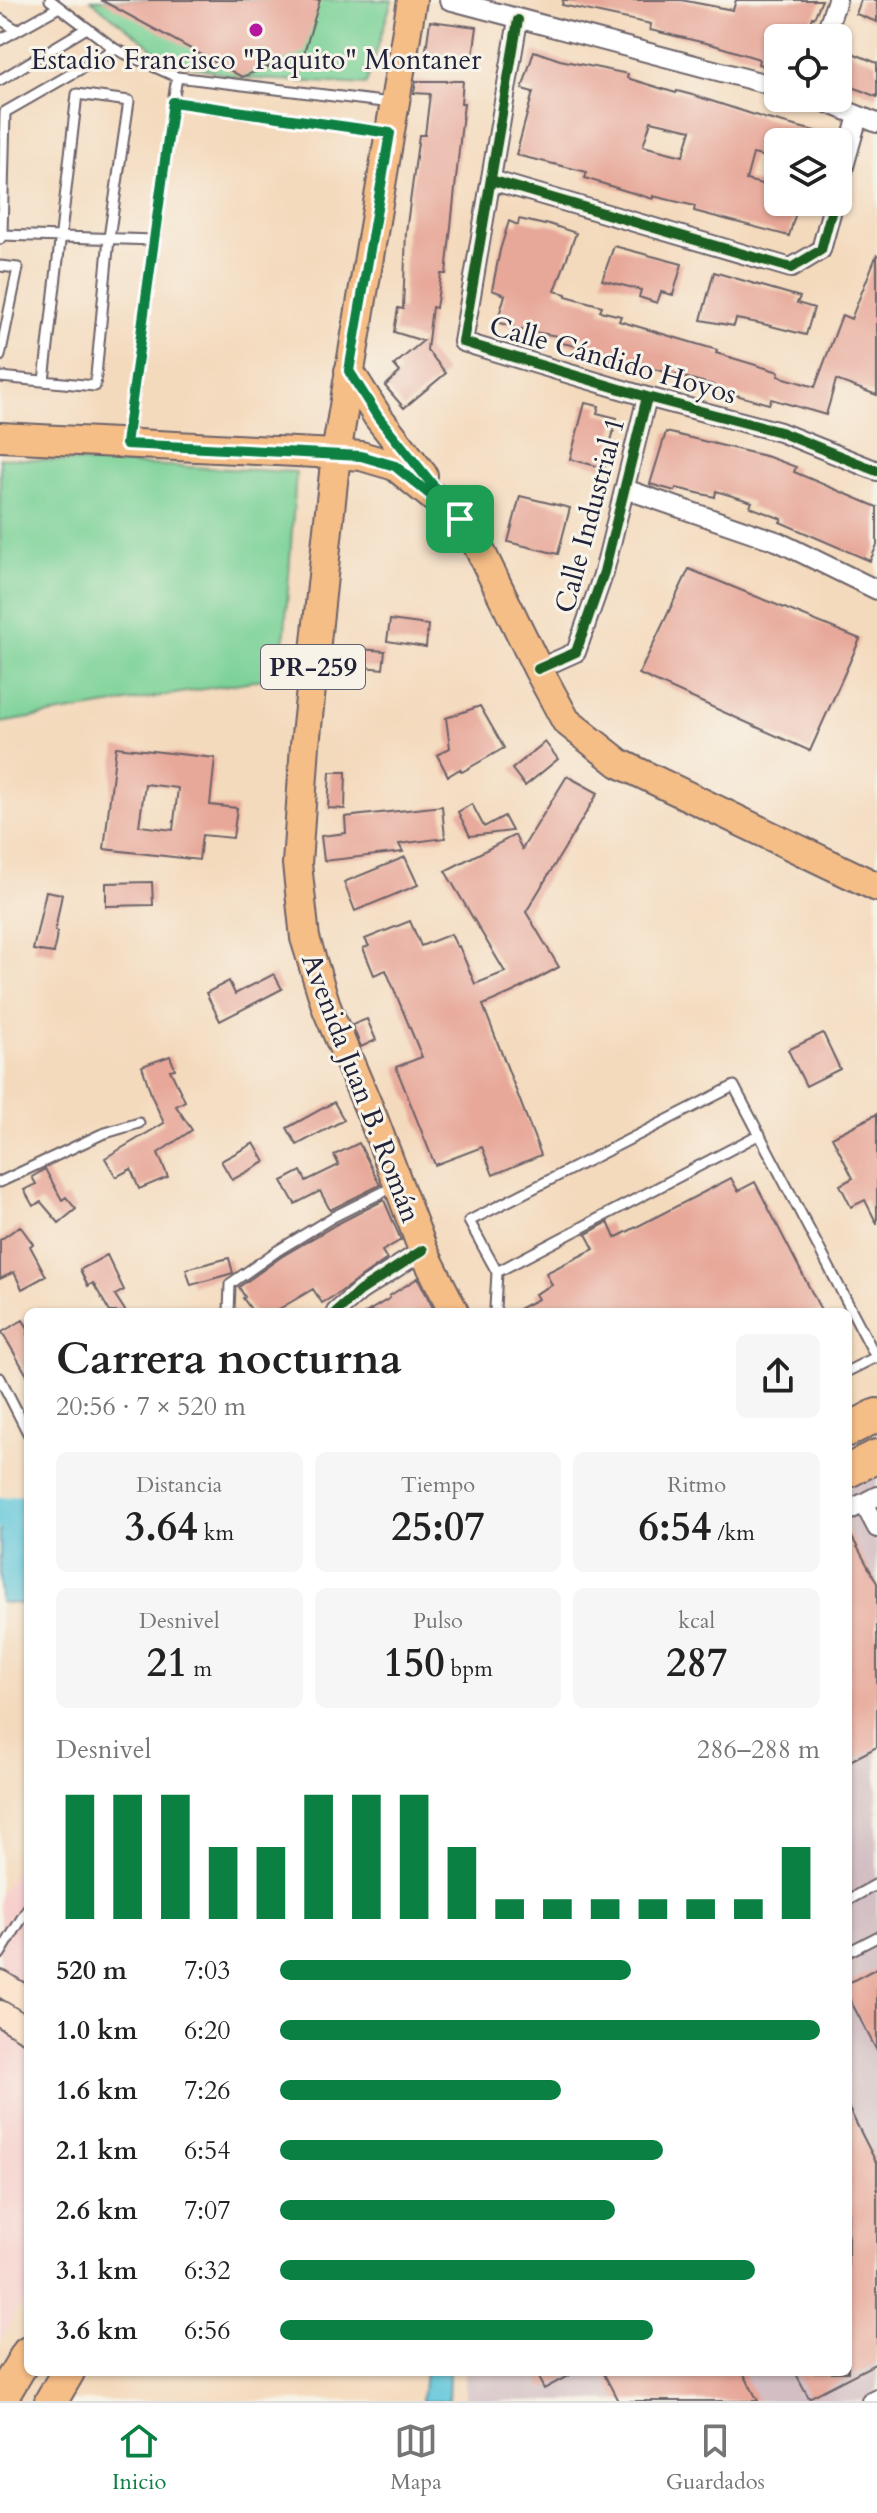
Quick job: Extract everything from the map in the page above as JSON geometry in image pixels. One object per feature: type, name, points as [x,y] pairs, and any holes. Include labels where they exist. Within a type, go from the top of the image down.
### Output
[{"type":"highway","points":[[852,1428],[877,1415]]},
{"type":"highway","points":[[852,1469],[877,1456]]},
{"type":"highway","points":[[0,2400],[24,2360]]},
{"type":"highway","points":[[51,2401],[66,2376]]},
{"type":"main road","name":"Avenida Juan B. Román","points":[[412,0],[336,454],[305,745],[297,864],[305,938],[327,1009],[423,1250],[452,1308]]},
{"type":"main road","points":[[349,371],[378,417],[460,519],[483,555],[566,721],[619,763],[877,887]]},
{"type":"main road","points":[[0,437],[361,456],[395,466],[460,519]]},
{"type":"street","points":[[449,0],[764,83]]},
{"type":"street","points":[[829,24],[837,0]]},
{"type":"street","name":"Calle Cándido Hoyos","points":[[518,20],[463,342],[647,397],[780,432],[877,471]]},
{"type":"street","points":[[848,112],[877,123]]},
{"type":"street","points":[[852,138],[858,116]]},
{"type":"street","points":[[491,180],[791,268],[821,250],[830,216]]},
{"type":"street","name":"Calle Industrial 1","points":[[538,669],[576,652],[604,572],[647,397]]},
{"type":"street","points":[[625,489],[779,542],[877,590]]},
{"type":"street","points":[[341,1308],[360,1291],[423,1250]]},
{"type":"street","points":[[863,1503],[877,1528]]},
{"type":"street","points":[[0,1983],[24,1998]]},
{"type":"street","points":[[0,2013],[24,2028]]},
{"type":"street","points":[[871,2401],[877,2398]]},
{"type":"lane","points":[[50,0],[115,49],[177,77],[395,104]]},
{"type":"lane","points":[[0,40],[59,7]]},
{"type":"lane","points":[[0,19],[17,30]]},
{"type":"lane","points":[[0,80],[87,28]]},
{"type":"lane","points":[[115,49],[5,112],[1,238],[154,240]]},
{"type":"lane","points":[[126,444],[177,77]]},
{"type":"lane","points":[[0,377],[95,386],[109,238],[129,101],[77,94],[44,381]]},
{"type":"lane","points":[[173,102],[390,133]]},
{"type":"lane","points":[[0,266],[18,268],[0,356]]},
{"type":"lane","points":[[495,1308],[497,1272],[469,1221],[734,1086],[851,1308]]},
{"type":"lane","points":[[0,1182],[102,1134],[139,1123]]},
{"type":"lane","points":[[497,1272],[760,1134]]},
{"type":"lane","points":[[229,1308],[230,1284],[333,1217],[398,1185]]},
{"type":"lane","points":[[852,1311],[876,1357],[852,1369]]},
{"type":"lane","points":[[0,1378],[24,1425]]},
{"type":"lane","points":[[852,1898],[877,1884]]},
{"type":"lane","points":[[0,1954],[24,1915]]},
{"type":"lane","points":[[0,1927],[12,1935]]},
{"type":"lane","points":[[852,1950],[877,1937]]},
{"type":"shaded area","points":[[877,1471],[877,2401],[465,2401],[465,2376],[852,2376],[852,1485]]},
{"type":"shaded area","points":[[24,1858],[24,2299],[0,2341],[0,1894]]},
{"type":"green space","name":"Estadio Francisco \"Paquito\" Montaner","points":[[91,0],[392,0],[366,85],[240,78],[167,60]]},
{"type":"green space","points":[[0,458],[296,472],[282,676],[0,723]]},
{"type":"water","points":[[0,1519],[24,1521],[24,1605],[0,1602]]},
{"type":"water","points":[[425,2376],[449,2376],[448,2401],[422,2401]]},
{"type":"building","points":[[101,0],[320,0],[304,53],[242,77]]},
{"type":"building","points":[[563,0],[681,0],[733,10],[736,0],[822,0],[810,24],[764,24],[764,66],[758,64],[759,59],[650,30],[651,24],[562,5]]},
{"type":"building","points":[[861,0],[877,0],[877,22],[856,14]]},
{"type":"building","points":[[430,21],[477,27],[472,63],[425,57]]},
{"type":"building","points":[[534,51],[560,60],[628,74],[627,78],[803,128],[764,128],[764,157],[753,154],[746,180],[764,184],[764,216],[795,216],[789,236],[694,211],[695,206],[653,196],[653,199],[585,178],[587,172],[516,155],[533,92],[522,89]],"holes":[[[651,121],[691,130],[683,156],[643,146]]]},
{"type":"building","points":[[852,53],[877,63],[877,97],[852,87]]},
{"type":"building","points":[[416,81],[463,81],[461,103],[464,103],[446,274],[441,274],[436,308],[432,307],[427,350],[446,373],[404,408],[385,386],[400,372],[394,365],[423,341],[394,332],[398,308],[403,309],[406,232],[419,135],[425,135],[430,94],[414,93]]},
{"type":"building","points":[[519,219],[546,223],[576,233],[555,291],[602,306],[600,311],[621,316],[619,321],[717,350],[716,353],[779,372],[778,376],[815,387],[842,315],[851,319],[877,254],[877,395],[836,380],[826,415],[771,399],[769,404],[613,358],[609,366],[597,362],[600,351],[562,343],[564,337],[497,322],[505,295],[492,290],[500,250],[509,221],[518,225]]},
{"type":"building","points":[[614,246],[682,264],[673,295],[661,292],[657,303],[639,297],[641,290],[602,280]]},
{"type":"building","points":[[714,272],[800,297],[797,303],[814,308],[806,335],[736,319],[734,326],[701,320]]},
{"type":"building","points":[[585,403],[599,406],[597,413],[617,418],[604,468],[570,459]]},
{"type":"building","points":[[666,432],[769,457],[796,467],[794,472],[877,507],[877,545],[870,561],[750,507],[752,502],[716,491],[715,497],[650,484]]},
{"type":"building","points":[[520,496],[570,508],[558,554],[508,542]]},
{"type":"building","points":[[689,569],[860,639],[810,751],[639,674]]},
{"type":"building","points":[[390,620],[428,625],[426,647],[387,641]]},
{"type":"building","points":[[345,648],[385,651],[383,669],[343,665]]},
{"type":"building","points":[[480,706],[504,748],[462,772],[460,769],[448,776],[437,755],[450,748],[446,718]]},
{"type":"building","points":[[545,742],[558,759],[525,786],[512,769]]},
{"type":"building","points":[[116,747],[215,758],[210,805],[237,808],[233,838],[202,835],[199,860],[104,849]],"holes":[[[145,784],[178,788],[173,830],[139,826]]]},
{"type":"building","points":[[330,772],[346,772],[345,809],[328,808]]},
{"type":"building","points":[[567,776],[598,793],[526,912],[559,967],[483,1005],[541,1155],[493,1175],[482,1147],[435,1165],[396,1067],[422,1057],[386,970],[374,975],[363,948],[369,946],[365,939],[410,921],[421,946],[451,934],[475,984],[505,972],[445,871],[515,835],[522,849]]},
{"type":"building","points":[[472,804],[484,827],[504,816],[512,831],[470,836],[458,812]]},
{"type":"building","points":[[442,806],[445,838],[399,844],[403,852],[324,861],[321,836],[346,833],[345,817]]},
{"type":"building","points":[[405,857],[418,885],[355,911],[344,882]]},
{"type":"building","points":[[152,882],[153,905],[106,906],[106,883]]},
{"type":"building","points":[[46,891],[62,894],[54,953],[33,950]]},
{"type":"building","points":[[274,974],[282,989],[220,1021],[206,993],[229,981],[235,994]]},
{"type":"building","points":[[367,1019],[376,1040],[361,1047],[352,1025]]},
{"type":"building","points":[[823,1033],[840,1069],[806,1086],[788,1050]]},
{"type":"building","points":[[170,1056],[175,1069],[170,1070],[185,1101],[176,1106],[192,1130],[158,1153],[168,1177],[139,1189],[131,1169],[116,1177],[105,1158],[164,1123],[142,1066]]},
{"type":"building","points":[[334,1102],[344,1120],[297,1145],[287,1128]]},
{"type":"building","points":[[877,1114],[877,1224],[865,1200],[851,1207],[840,1185],[853,1178],[832,1137]]},
{"type":"building","points":[[254,1143],[265,1162],[232,1180],[221,1161]]},
{"type":"building","points":[[359,1143],[380,1185],[330,1210],[320,1191],[295,1204],[282,1181],[301,1171],[306,1181],[339,1165],[334,1155]]},
{"type":"building","points":[[45,1169],[62,1200],[66,1197],[76,1209],[59,1223],[41,1202],[33,1206],[24,1190],[36,1184],[32,1177]]},
{"type":"building","points":[[731,1178],[738,1191],[755,1182],[820,1308],[521,1308],[538,1299],[535,1294],[552,1285],[546,1273],[594,1249],[586,1234],[608,1222],[615,1238]]},
{"type":"building","points":[[384,1200],[401,1240],[382,1251],[387,1259],[322,1303],[313,1289],[281,1308],[250,1308],[239,1287],[281,1257]]},
{"type":"building","points":[[20,1226],[33,1244],[30,1246],[46,1276],[22,1289],[14,1272],[0,1279],[0,1240]]},
{"type":"building","points":[[107,1255],[124,1290],[115,1295],[123,1308],[108,1308],[93,1283],[88,1286],[80,1270]]},
{"type":"building","points":[[229,1258],[233,1273],[191,1285],[186,1269]]},
{"type":"building","points":[[418,1278],[433,1308],[374,1308]]},
{"type":"building","points":[[24,1322],[24,1370],[2,1332]]},
{"type":"building","points":[[852,1537],[877,1583],[877,1747],[852,1760]]},
{"type":"building","points":[[877,1968],[877,2051],[852,2004],[852,1981]]},
{"type":"building","points":[[852,2115],[877,2164],[877,2363],[852,2376]]},
{"type":"building","points":[[537,2376],[568,2376],[544,2389]]},
{"type":"building","points":[[605,2376],[745,2376],[758,2401],[618,2401]]},
{"type":"building","points":[[797,2376],[852,2376],[809,2398]]},
{"type":"waterway","points":[[0,1514],[24,1511]]},
{"type":"cycle path","points":[[518,20],[463,342],[647,397],[780,432],[877,471]]},
{"type":"cycle path","points":[[491,180],[791,268],[821,250],[830,216]]},
{"type":"cycle path","points":[[538,669],[576,652],[604,572],[647,397]]},
{"type":"cycle path","points":[[341,1308],[360,1291],[423,1250]]},
{"type":"place","name":"Estadio Francisco \"Paquito\" Montaner","points":[[256,30]]},
{"type":"route","points":[[173,102],[390,133],[349,371],[378,417],[460,519],[395,466],[361,456],[126,444],[173,102]]}]
